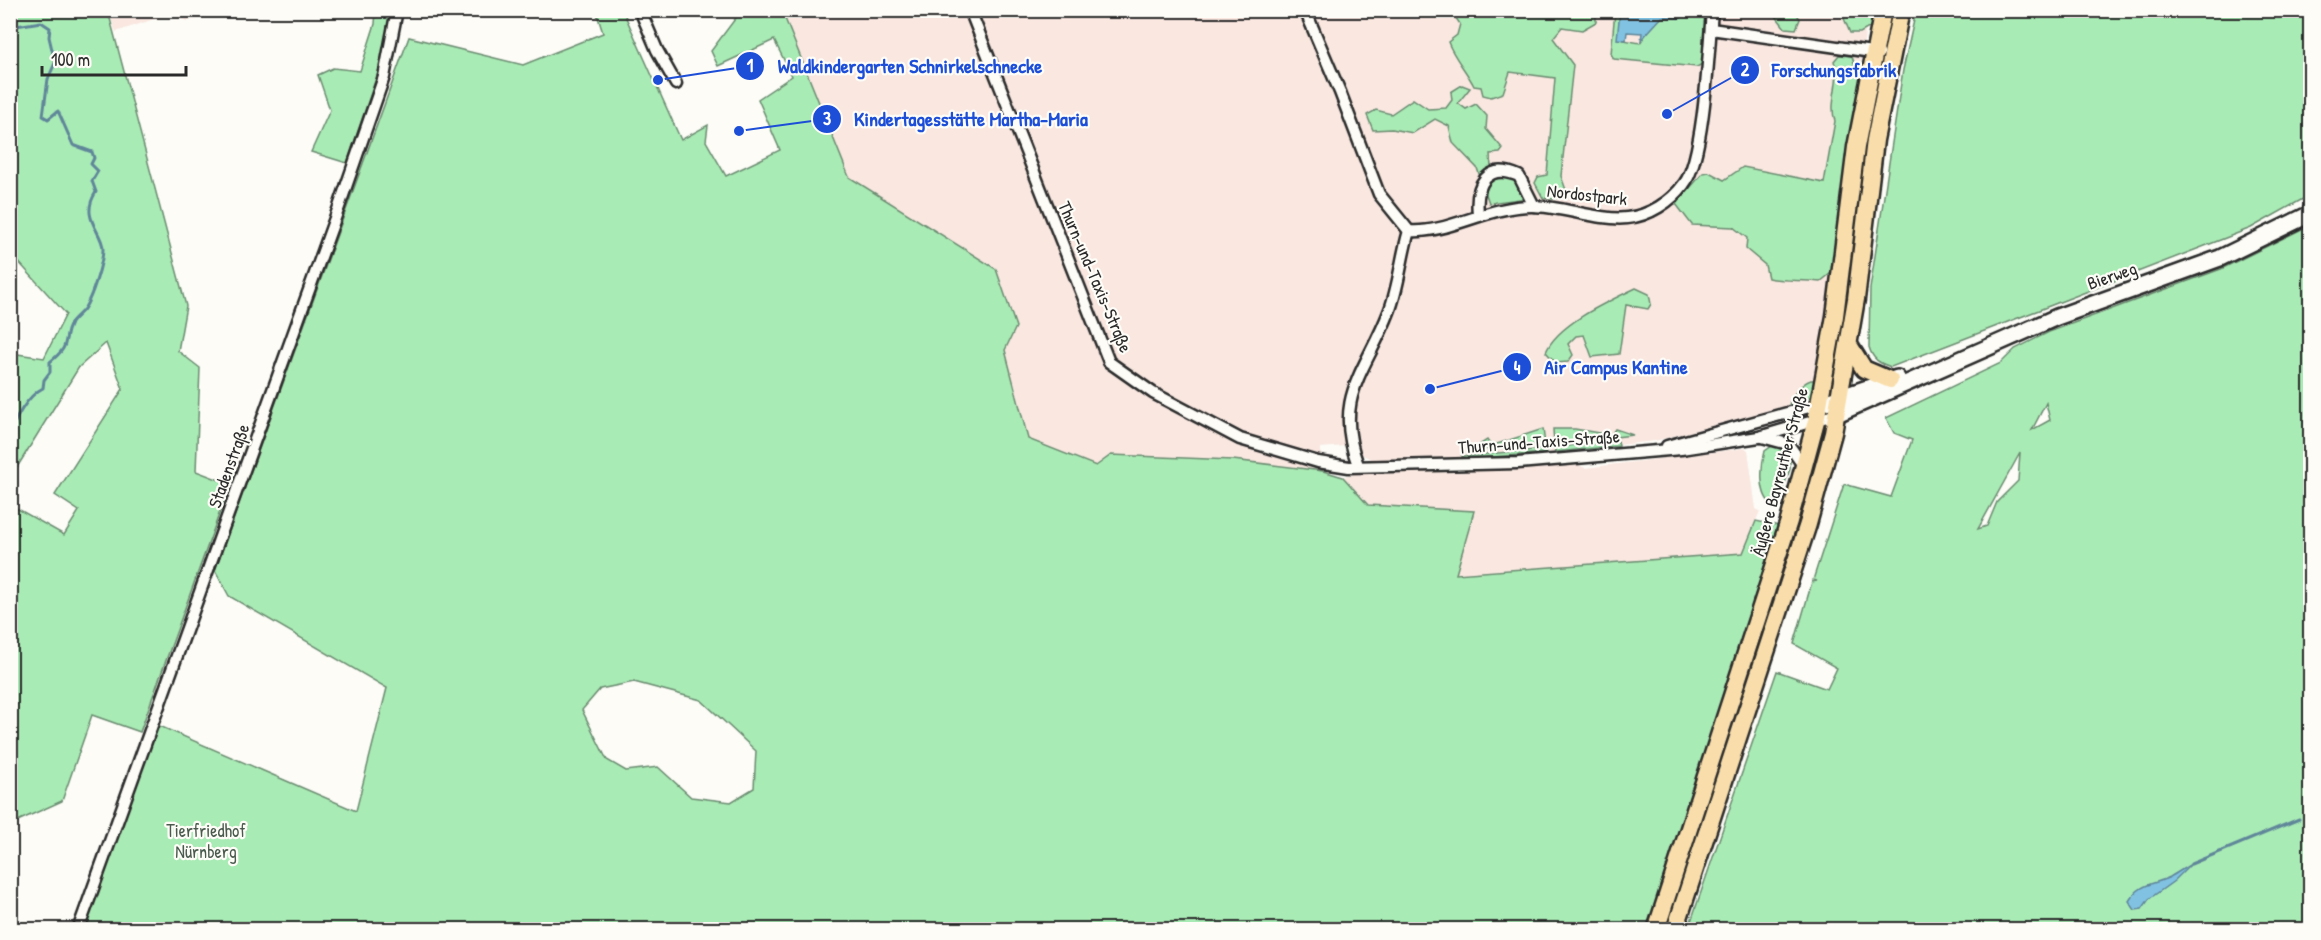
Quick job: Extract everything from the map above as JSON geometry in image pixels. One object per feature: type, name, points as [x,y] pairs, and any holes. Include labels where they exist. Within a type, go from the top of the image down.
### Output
[{"type":"main road","name":"Äußere Bayreuther Straße","points":[[1656,930],[1805,468],[1820,404],[1835,316],[1854,162],[1883,10]]},
{"type":"main road","points":[[1675,930],[1808,524],[1838,406],[1849,345],[1872,158],[1901,10]]},
{"type":"main road","name":"Bierweg","points":[[1838,406],[1892,391],[1926,373],[2066,313],[2220,258],[2310,214]]},
{"type":"main road","points":[[1849,345],[1864,369],[1890,380]]},
{"type":"main road","name":"Bierweg","points":[[1838,406],[1890,380],[1926,373]]},
{"type":"main road","points":[[1820,404],[1838,406]]},
{"type":"street","name":"Stadenstraße","points":[[78,930],[339,207],[384,77],[397,10]]},
{"type":"street","points":[[640,10],[657,50],[676,84]]},
{"type":"street","name":"Thurn-und-Taxis-Straße","points":[[970,10],[1109,362],[1153,393],[1240,439],[1318,462],[1349,467],[1518,463],[1710,446],[1759,437],[1816,421]]},
{"type":"street","points":[[1305,10],[1340,92],[1379,194],[1409,231],[1389,312],[1350,394],[1351,440],[1358,465]]},
{"type":"street","name":"Nordostpark","points":[[1409,231],[1423,232],[1502,208],[1534,206],[1627,218],[1649,212],[1669,200],[1685,184],[1693,167],[1712,10]]},
{"type":"street","points":[[1710,29],[1892,55]]},
{"type":"street","name":"Nordostpark","points":[[1478,214],[1476,196],[1482,182],[1492,173],[1506,171],[1519,176],[1534,206]]},
{"type":"street","name":"Thurn-und-Taxis-Straße","points":[[1654,450],[1820,404]]},
{"type":"street","name":"Bierweg","points":[[1816,421],[1838,406]]},
{"type":"street","points":[[1759,437],[1788,444],[1805,468]]},
{"type":"shaded area","points":[[108,11],[247,11],[187,21],[169,14],[116,32]]},
{"type":"shaded area","points":[[782,11],[1868,11],[1825,326],[1813,390],[1804,402],[1655,441],[1546,453],[1377,462],[1345,446],[1320,448],[1323,471],[1233,460],[1097,466],[1061,453],[1028,439],[1005,350],[996,269],[849,177]]},
{"type":"shaded area","points":[[1745,448],[1748,450],[1756,509],[1760,511],[1743,553],[1455,574],[1474,511],[1368,505],[1343,477],[1359,472],[1530,468],[1577,464],[1585,468]]},
{"type":"green space","points":[[11,10],[108,11],[186,306],[178,351],[200,368],[196,471],[230,484],[140,732],[92,715],[62,801],[11,824],[11,505],[64,535],[79,511],[55,495],[123,389],[106,343],[79,367],[11,477]],"holes":[[[15,258],[66,314],[44,358],[11,353]]]},
{"type":"green space","points":[[376,11],[393,11],[390,37],[347,163],[311,152],[330,110],[318,75],[333,68],[360,71],[375,24]]},
{"type":"green space","name":"Tierfriedhof Nürnberg","points":[[596,11],[623,11],[681,140],[708,125],[706,141],[726,176],[780,150],[758,99],[792,76],[774,40],[718,66],[711,51],[741,11],[782,11],[849,177],[996,269],[1016,327],[1005,350],[1028,439],[1096,466],[1111,455],[1233,460],[1323,471],[1343,477],[1368,505],[1474,511],[1456,574],[1743,553],[1756,521],[1780,526],[1649,929],[83,930],[155,724],[356,811],[387,688],[229,596],[215,570],[409,37],[523,65],[603,33]],"holes":[[[634,682],[701,700],[756,751],[754,788],[731,802],[691,797],[658,767],[626,771],[607,760],[582,710],[600,689]]]},
{"type":"green space","points":[[1451,11],[1596,11],[1596,22],[1582,30],[1562,27],[1553,38],[1573,65],[1561,176],[1566,190],[1565,195],[1554,199],[1543,198],[1535,183],[1538,177],[1547,175],[1555,78],[1510,72],[1503,93],[1491,97],[1483,95],[1481,87],[1474,86],[1448,42],[1457,35],[1460,24]]},
{"type":"green space","points":[[1615,11],[1620,11],[1618,39],[1640,43],[1653,24],[1662,17],[1681,18],[1686,12],[1707,13],[1702,64],[1697,67],[1614,59],[1611,54]]},
{"type":"green space","points":[[1772,11],[1795,11],[1800,19],[1796,29],[1785,28]]},
{"type":"green space","points":[[1841,11],[1876,11],[1874,25],[1860,33],[1850,33]]},
{"type":"green space","points":[[1916,11],[2310,11],[2310,195],[2251,228],[1891,367],[1883,364],[1875,358],[1869,347],[1870,289],[1903,70]]},
{"type":"green space","points":[[1839,55],[1852,56],[1855,67],[1865,73],[1851,139],[1831,273],[1820,282],[1768,278],[1765,265],[1746,249],[1747,238],[1733,227],[1692,225],[1676,204],[1703,173],[1709,172],[1724,180],[1743,167],[1824,183],[1835,121],[1833,106],[1837,76],[1834,61]]},
{"type":"green space","points":[[1462,85],[1470,88],[1458,103],[1466,109],[1476,104],[1487,116],[1486,129],[1503,149],[1500,153],[1490,154],[1491,167],[1513,179],[1528,198],[1489,203],[1477,168],[1453,143],[1449,126],[1435,119],[1413,133],[1392,129],[1373,130],[1367,115],[1376,110],[1391,114],[1413,99],[1428,109],[1446,108],[1452,100],[1451,92]]},
{"type":"green space","points":[[2310,225],[2310,929],[1688,930],[1777,671],[1827,689],[1837,668],[1794,644],[1812,582],[1817,581],[1813,580],[1844,484],[1891,497],[1912,440],[1894,433],[1886,418],[2001,363],[2015,349],[2049,332],[2221,269]],"holes":[[[2046,403],[2050,420],[2032,430]],[[2020,453],[2018,481],[1997,502],[1987,526],[1978,529]]]},
{"type":"green space","points":[[1636,288],[1649,294],[1651,304],[1648,309],[1626,305],[1619,354],[1592,357],[1584,335],[1576,336],[1568,344],[1573,355],[1568,362],[1556,363],[1546,352],[1552,342],[1572,323]]},
{"type":"green space","points":[[1811,380],[1815,380],[1810,397],[1789,407],[1797,391]]},
{"type":"green space","points":[[1543,429],[1545,444],[1470,451],[1487,440],[1491,446]]},
{"type":"green space","points":[[1553,429],[1575,429],[1611,435],[1615,429],[1633,435],[1554,444]]},
{"type":"green space","points":[[1618,441],[1619,446],[1555,452],[1555,447]]},
{"type":"green space","points":[[1772,446],[1782,448],[1790,457],[1790,469],[1778,502],[1773,505],[1765,495],[1762,480],[1765,451]]},
{"type":"green space","points":[[1817,447],[1819,447],[1802,509],[1670,929],[1662,930]]},
{"type":"green space","points":[[1546,449],[1546,453],[1465,459],[1462,456]]},
{"type":"water","points":[[1620,11],[1686,12],[1681,18],[1662,17],[1641,40],[1642,33],[1627,32],[1626,40],[1617,39]]},
{"type":"water","points":[[2191,864],[2174,881],[2149,899],[2142,909],[2135,910],[2129,901],[2133,895],[2147,885],[2170,877]]},
{"type":"waterway","points":[[10,27],[41,22],[50,28],[49,37],[53,54],[58,56],[48,79],[43,116],[48,119],[58,111],[73,145],[92,152],[94,158],[91,164],[98,171],[92,181],[96,192],[90,209],[103,249],[99,271],[87,304],[71,323],[62,351],[50,362],[50,372],[44,380],[43,388],[22,410],[14,424],[10,438]]},
{"type":"waterway","points":[[2191,864],[2299,819]]},
{"type":"place","name":"Waldkindergarten Schnirkelschnecke","points":[[658,80]]},
{"type":"place","name":"Forschungsfabrik","points":[[1667,114]]},
{"type":"place","name":"Kindertagesstätte Martha-Maria","points":[[739,131]]},
{"type":"place","name":"Air Campus Kantine","points":[[1430,389]]}]
